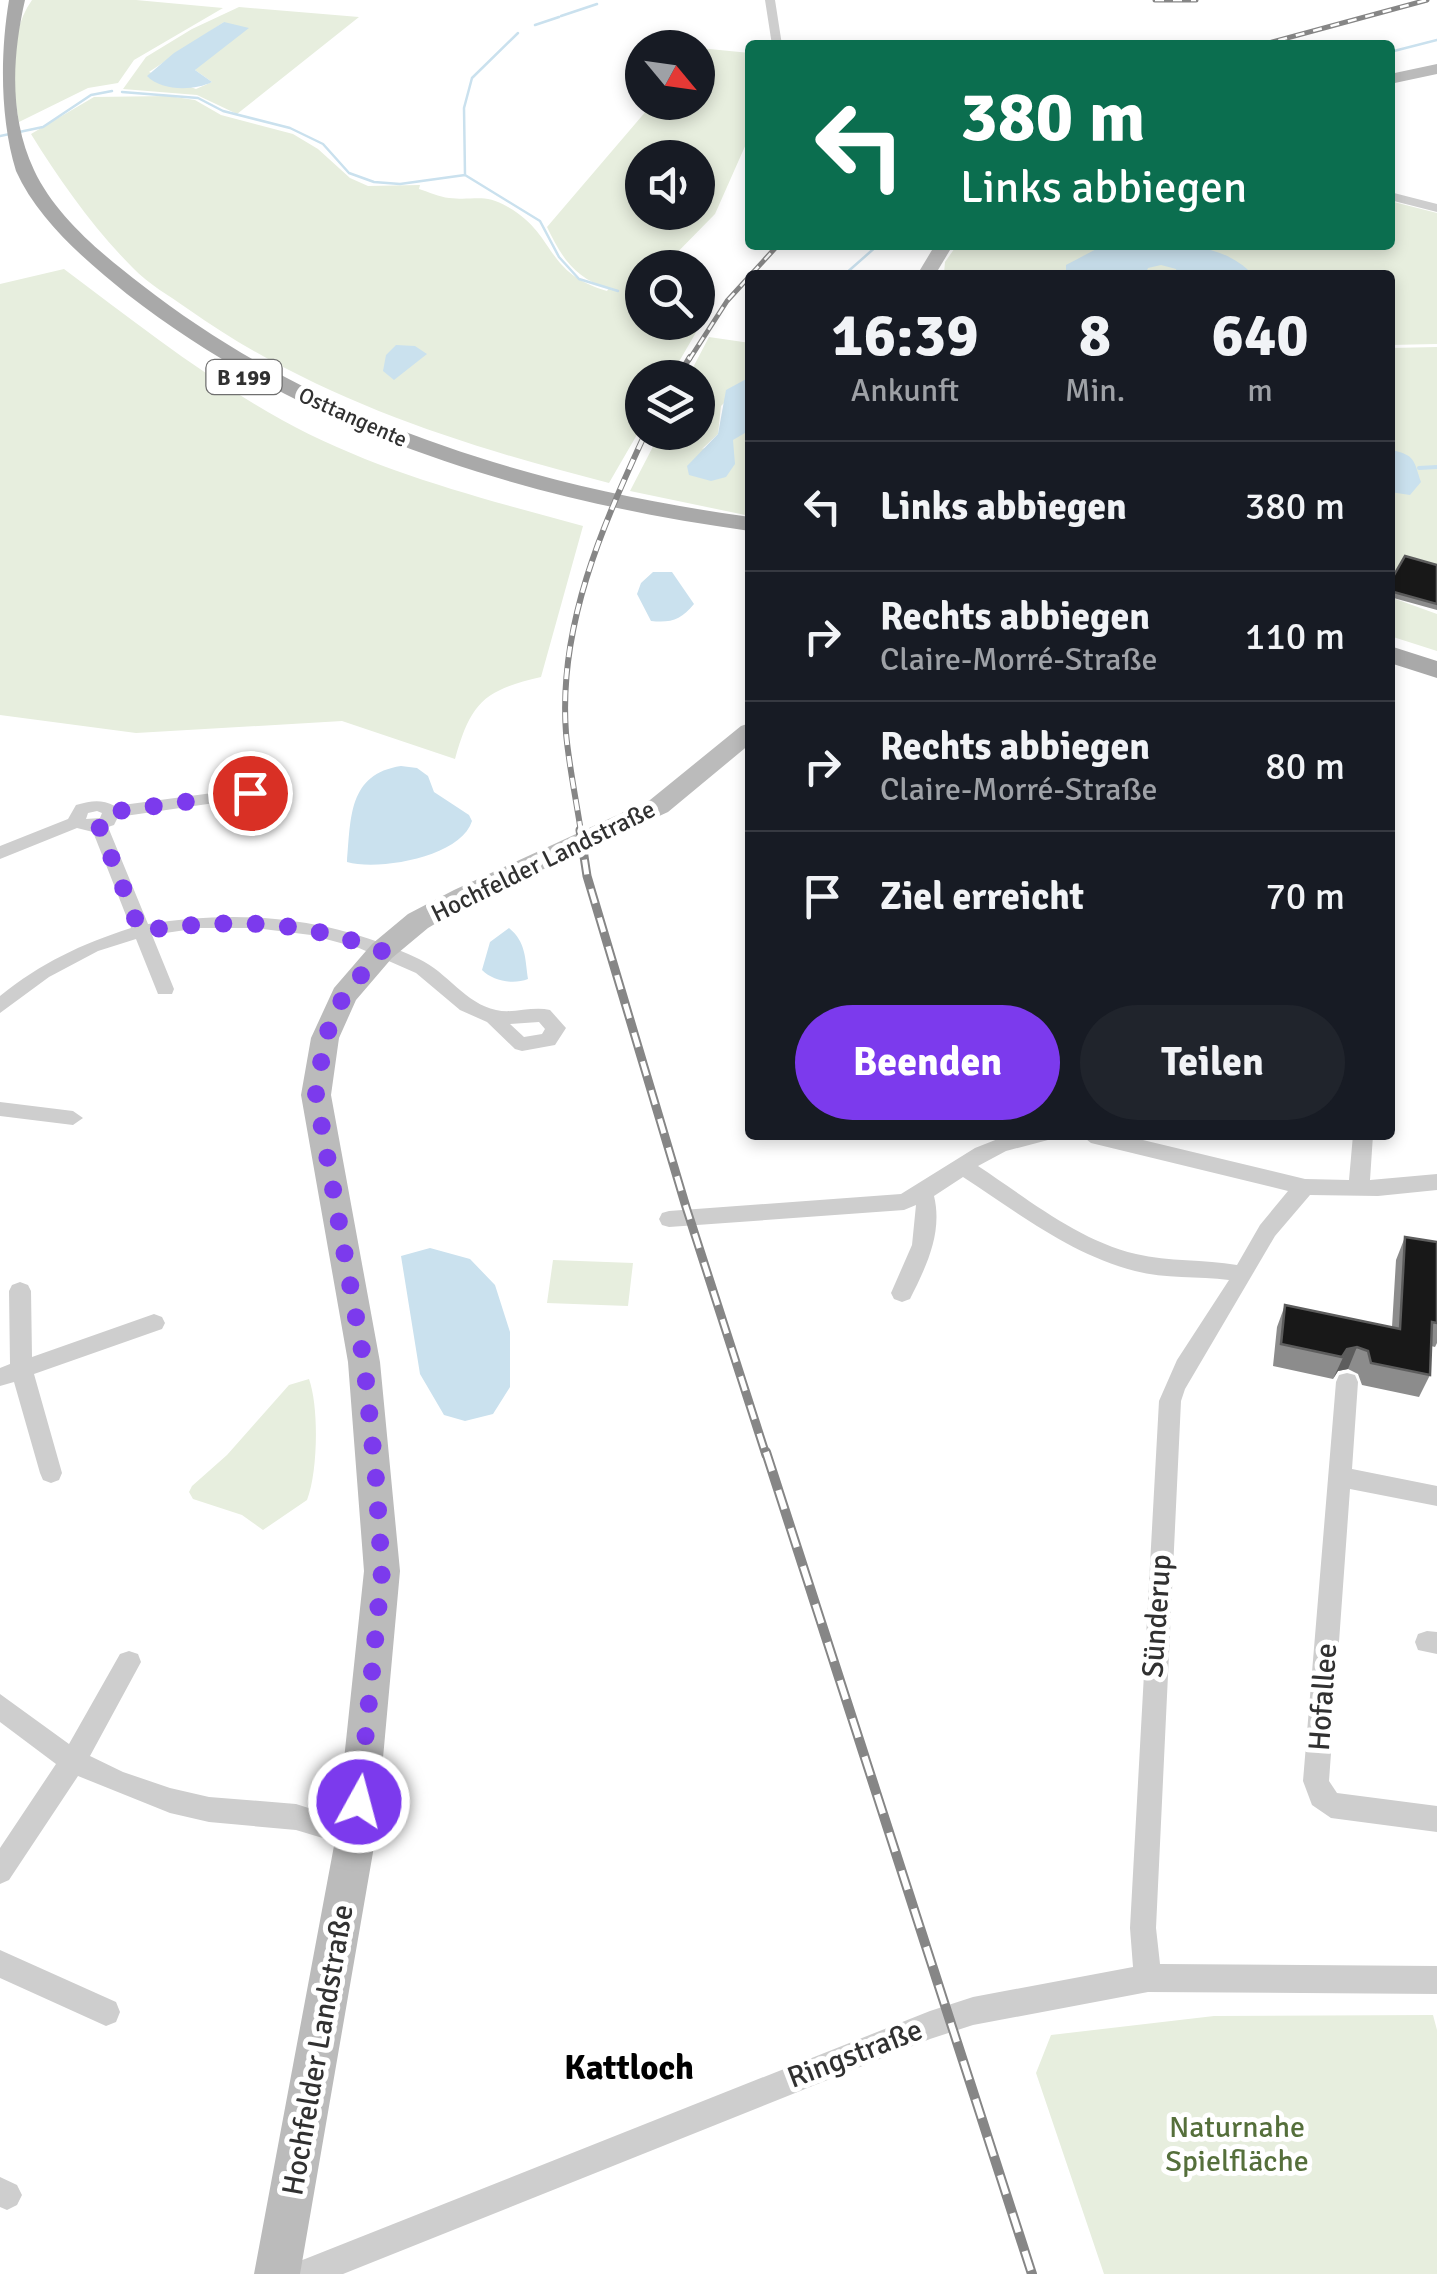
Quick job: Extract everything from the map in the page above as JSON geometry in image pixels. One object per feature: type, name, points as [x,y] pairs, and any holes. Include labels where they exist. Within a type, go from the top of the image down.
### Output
[{"type":"main road","name":"Osttangente","points":[[17,0],[1,60],[6,140],[25,196],[80,263],[150,320],[282,399],[407,454],[482,479],[639,521],[745,537]]},
{"type":"main road","points":[[1395,78],[1437,69]]},
{"type":"main road","name":"Osttangente","points":[[6,140],[37,193],[100,262],[224,352],[290,388],[415,445],[489,469],[646,508],[745,523]]},
{"type":"main road","points":[[1395,644],[1437,658]]},
{"type":"main road","points":[[1395,656],[1437,670]]},
{"type":"main road","name":"Hochfelder Landstraße","points":[[277,2274],[356,1835],[382,1571],[364,1362],[316,1094],[325,1038],[344,995],[382,951],[418,920],[659,806],[745,735]]},
{"type":"street","points":[[770,0],[776,40]]},
{"type":"street","points":[[1395,197],[1437,208]]},
{"type":"street","points":[[0,853],[77,822],[86,827],[105,819],[250,793]]},
{"type":"street","points":[[105,819],[140,931],[165,989]]},
{"type":"street","points":[[0,1006],[57,963],[140,931],[205,922],[263,922],[301,926],[382,951],[438,978],[474,1009],[495,1018]]},
{"type":"street","points":[[0,1109],[73,1118]]},
{"type":"street","points":[[669,1219],[904,1202],[923,1194],[992,1146],[1019,1140]]},
{"type":"street","points":[[1111,1140],[1304,1187],[1359,1188],[1437,1182]]},
{"type":"street","points":[[1359,1188],[1363,1140]]},
{"type":"street","points":[[962,1166],[1113,1256],[1137,1263],[1220,1269],[1244,1275]]},
{"type":"street","name":"Sünderup","points":[[1148,1978],[1143,1928],[1170,1401],[1177,1377],[1288,1200],[1304,1187]]},
{"type":"street","points":[[902,1292],[923,1243],[928,1206],[923,1194]]},
{"type":"street","points":[[20,1291],[11,1373],[50,1474]]},
{"type":"street","points":[[11,1373],[154,1324]]},
{"type":"street","name":"Hofallee","points":[[1347,1382],[1316,1781],[1321,1796],[1332,1805],[1437,1819]]},
{"type":"street","points":[[1340,1476],[1437,1496]]},
{"type":"street","points":[[0,1872],[72,1761],[128,1662]]},
{"type":"street","points":[[0,1706],[22,1727],[72,1761],[145,1794],[200,1808],[299,1818],[356,1835]]},
{"type":"street","points":[[0,1964],[106,2012]]},
{"type":"street","name":"Ringstraße","points":[[305,2274],[930,2025],[973,2012],[1148,1978],[1437,1980]]},
{"type":"green space","points":[[32,0],[136,0],[223,8],[134,60],[118,83],[88,88],[19,122],[15,43]]},
{"type":"green space","points":[[239,7],[359,17],[237,114],[197,95],[123,89],[146,57]],"holes":[[[224,22],[195,70],[212,82],[196,89],[149,72]]]},
{"type":"green space","points":[[715,50],[745,53],[745,146],[715,214],[715,140],[625,140],[625,230],[699,230],[680,250],[625,250],[625,340],[692,340],[680,360],[625,360],[625,450],[628,450],[609,483],[390,416],[286,369],[236,341],[133,268],[78,204],[31,134],[94,97],[168,96],[195,100],[221,115],[293,134],[318,149],[350,178],[368,186],[420,185],[419,189],[445,197],[500,203],[524,218],[572,274],[607,291],[609,288],[587,279],[571,266],[547,227],[638,120],[715,120]]},
{"type":"green space","points":[[1395,202],[1437,213],[1437,344],[1395,345],[1395,270],[944,270],[953,250],[1395,250]]},
{"type":"green space","points":[[64,269],[225,386],[318,438],[430,482],[583,526],[541,677],[506,687],[483,702],[467,724],[455,759],[342,721],[136,733],[0,715],[0,284]]},
{"type":"green space","points":[[715,338],[745,342],[745,382],[721,406],[715,437],[715,360],[697,360],[707,340]]},
{"type":"green space","points":[[1437,347],[1437,571],[1395,584],[1395,348]]},
{"type":"green space","points":[[745,432],[745,515],[630,491],[651,450],[715,450],[715,444]]},
{"type":"green space","points":[[1395,599],[1437,614],[1437,651],[1395,638]]},
{"type":"green space","points":[[553,1260],[633,1263],[628,1306],[547,1303]]},
{"type":"green space","points":[[309,1379],[316,1440],[307,1500],[263,1530],[242,1515],[193,1499],[189,1492],[192,1486],[227,1455],[289,1385]]},
{"type":"green space","name":"Naturnahe Spielfläche","points":[[1433,2015],[1437,2030],[1437,2274],[1104,2274],[1036,2073],[1051,2035],[1214,2016]]},
{"type":"water","points":[[224,22],[249,28],[195,70],[212,82],[178,88],[161,85],[147,76],[174,53]]},
{"type":"water","points":[[1094,250],[1210,250],[1247,270],[1176,270],[1161,265],[1147,270],[1066,270],[1066,265]]},
{"type":"water","points":[[396,345],[415,346],[427,354],[394,380],[383,371],[386,355]]},
{"type":"water","points":[[745,380],[745,433],[733,440],[735,464],[726,477],[711,481],[689,475],[687,466],[702,450],[715,450],[726,390]]},
{"type":"water","points":[[1395,451],[1405,454],[1415,464],[1421,482],[1410,495],[1395,493]]},
{"type":"water","points":[[653,572],[672,572],[694,604],[685,614],[670,621],[651,621],[637,594],[641,583]]},
{"type":"water","points":[[401,766],[417,768],[428,776],[434,792],[472,821],[465,833],[436,852],[398,862],[347,862],[352,814],[362,788],[371,778]]},
{"type":"water","points":[[509,928],[522,945],[528,979],[516,982],[503,981],[482,970],[490,942]]},
{"type":"water","points":[[430,1248],[470,1259],[495,1285],[510,1332],[510,1387],[493,1414],[465,1421],[444,1415],[420,1374],[401,1256]]},
{"type":"building","points":[[1405,556],[1437,565],[1437,604],[1395,592],[1395,573]]},
{"type":"building","points":[[1405,1237],[1437,1242],[1437,1323],[1432,1322],[1430,1375],[1371,1363],[1368,1351],[1357,1347],[1347,1349],[1342,1357],[1281,1344],[1285,1305],[1400,1329]]},
{"type":"waterway","points":[[561,16],[597,4]]},
{"type":"waterway","points":[[535,25],[559,17]]},
{"type":"waterway","points":[[465,175],[464,108],[472,78],[518,33]]},
{"type":"waterway","points":[[1395,51],[1437,40]]},
{"type":"waterway","points":[[0,136],[43,127],[91,95],[112,91]]},
{"type":"waterway","points":[[122,92],[198,98],[223,111],[290,128],[323,144],[349,173],[374,182],[400,184],[465,175]]},
{"type":"waterway","points":[[465,175],[540,221],[559,257],[579,279],[618,291]]},
{"type":"waterway","points":[[850,270],[872,250]]},
{"type":"waterway","points":[[1419,468],[1437,467]]},
{"type":"railway","points":[[1155,0],[1196,0]]},
{"type":"railway","points":[[1279,40],[1427,0]]},
{"type":"railway","points":[[755,270],[773,250]]},
{"type":"railway","points":[[689,360],[727,301],[745,281]]},
{"type":"railway","points":[[581,832],[566,733],[569,654],[586,578],[638,450]]},
{"type":"railway","points":[[580,830],[587,876],[686,1207],[766,1455]]},
{"type":"railway","points":[[766,1452],[1032,2274]]},
{"type":"district","name":"Kattloch","points":[[629,2067]]},
{"type":"route","points":[[250,793],[111,812],[108,821],[99,826],[140,931],[205,922],[263,922],[301,926],[382,951],[344,995],[325,1038],[316,1094],[364,1362],[382,1571],[359,1802]]}]
